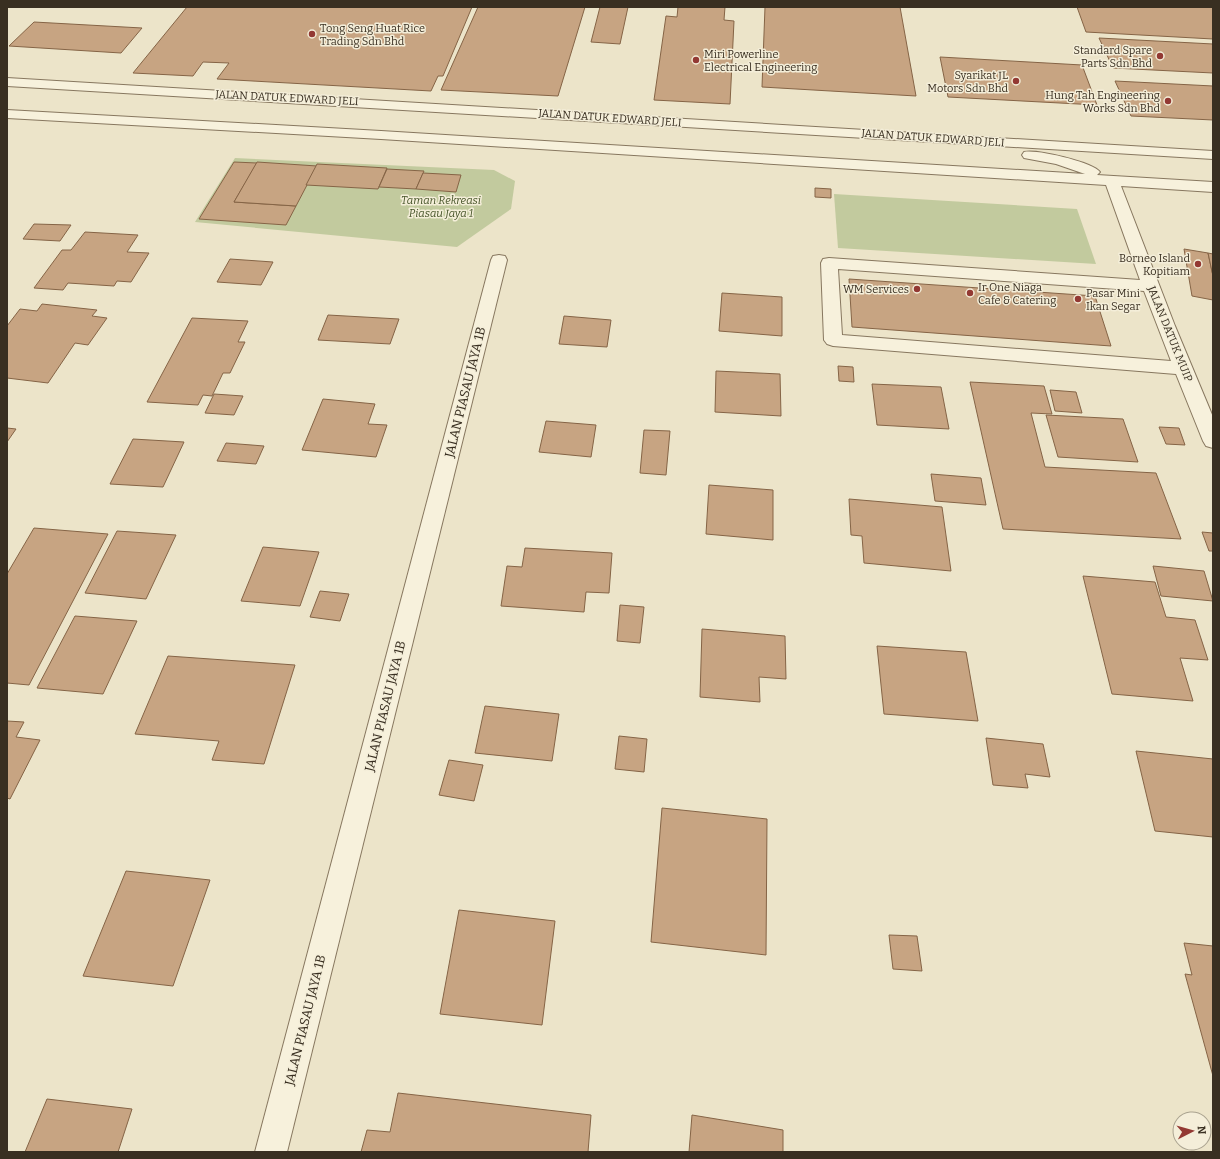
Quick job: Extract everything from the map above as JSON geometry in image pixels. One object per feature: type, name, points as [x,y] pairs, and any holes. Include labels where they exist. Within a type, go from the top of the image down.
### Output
[{"type":"street","name":"JALAN DATUK EDWARD JELI","points":[[7,82],[462,108],[1213,155]]},
{"type":"street","points":[[462,108],[520,126],[1038,156],[1073,165],[1112,181]]},
{"type":"street","points":[[7,114],[381,135],[1213,187]]},
{"type":"street","name":"JALAN DATUK MUIP","points":[[1112,181],[1151,286],[1213,441]]},
{"type":"street","name":"JALAN PIASAU JAYA 1B","points":[[271,1152],[499,260]]},
{"type":"street","points":[[1151,286],[829,263],[833,340],[1183,368]]},
{"type":"green space","name":"Taman Rekreasi Piasau Jaya 1","points":[[235,158],[494,170],[515,181],[511,209],[457,247],[195,222]]},
{"type":"green space","points":[[834,194],[1077,209],[1096,264],[838,248]]},
{"type":"building","name":"Tong Seng Huat Rice Trading Sdn Bhd","points":[[187,7],[472,7],[443,76],[438,76],[431,91],[217,79],[229,63],[203,62],[193,76],[133,73]]},
{"type":"building","points":[[478,7],[585,7],[558,96],[441,90]]},
{"type":"building","points":[[600,7],[628,7],[620,44],[591,42]]},
{"type":"building","name":"Miri Powerline Electrical Engineering","points":[[678,7],[725,7],[724,20],[734,21],[730,104],[654,100],[666,16],[677,17]]},
{"type":"building","points":[[765,7],[900,7],[916,96],[762,87]]},
{"type":"building","points":[[1077,7],[1213,7],[1213,39],[1086,32]]},
{"type":"building","points":[[34,22],[142,28],[121,53],[9,46]]},
{"type":"building","name":"Standard Spare Parts Sdn Bhd","points":[[1099,38],[1213,44],[1213,73],[1113,68]]},
{"type":"building","name":"Syarikat JL Motors Sdn Bhd","points":[[940,57],[1082,65],[1097,105],[948,97]]},
{"type":"building","name":"Hung Tah Engineering Works Sdn Bhd","points":[[1115,81],[1213,86],[1213,120],[1131,116]]},
{"type":"building","points":[[234,162],[257,163],[234,202],[296,206],[286,225],[199,219]]},
{"type":"building","points":[[257,162],[317,166],[296,206],[234,202]]},
{"type":"building","points":[[317,164],[387,168],[378,189],[306,185]]},
{"type":"building","points":[[387,169],[424,171],[416,189],[379,187]]},
{"type":"building","points":[[423,173],[461,175],[456,192],[416,189]]},
{"type":"building","points":[[815,188],[831,189],[831,198],[815,197]]},
{"type":"building","points":[[34,224],[71,225],[60,241],[23,239]]},
{"type":"building","points":[[85,232],[138,235],[127,252],[149,253],[131,282],[117,281],[114,286],[68,283],[63,290],[34,288],[62,250],[71,250]]},
{"type":"building","name":"Borneo Island Kopitiam","points":[[1184,249],[1208,253],[1213,276],[1213,300],[1192,296]]},
{"type":"building","points":[[1208,253],[1213,254],[1213,276]]},
{"type":"building","points":[[230,259],[273,262],[261,285],[217,282]]},
{"type":"building","points":[[849,279],[1095,296],[1111,346],[852,327]]},
{"type":"building","points":[[722,293],[782,297],[782,336],[719,331]]},
{"type":"building","points":[[42,304],[97,310],[92,316],[107,318],[88,345],[75,343],[48,383],[7,378],[7,326],[20,309],[37,311]]},
{"type":"building","points":[[328,315],[399,319],[390,344],[318,340]]},
{"type":"building","points":[[564,316],[611,320],[607,347],[559,344]]},
{"type":"building","points":[[192,318],[248,321],[238,342],[245,342],[230,373],[223,373],[212,396],[203,395],[198,405],[147,402]]},
{"type":"building","points":[[838,366],[853,367],[854,382],[839,381]]},
{"type":"building","points":[[716,371],[780,374],[781,416],[715,412]]},
{"type":"building","points":[[970,382],[1044,386],[1052,414],[1031,413],[1045,467],[1156,473],[1181,539],[1003,529]]},
{"type":"building","points":[[872,384],[941,387],[949,429],[877,425]]},
{"type":"building","points":[[1050,390],[1076,392],[1082,413],[1055,411]]},
{"type":"building","points":[[214,394],[243,396],[234,415],[205,413]]},
{"type":"building","points":[[323,399],[375,404],[368,424],[387,425],[376,457],[302,450]]},
{"type":"building","points":[[1046,415],[1123,419],[1138,462],[1058,457]]},
{"type":"building","points":[[546,421],[596,425],[591,457],[539,452]]},
{"type":"building","points":[[1159,427],[1179,428],[1185,445],[1166,444]]},
{"type":"building","points":[[7,428],[16,429],[7,442]]},
{"type":"building","points":[[644,430],[670,431],[666,475],[640,473]]},
{"type":"building","points":[[133,439],[184,442],[163,487],[110,484]]},
{"type":"building","points":[[226,443],[264,446],[256,464],[217,461]]},
{"type":"building","points":[[931,474],[981,478],[986,505],[935,501]]},
{"type":"building","points":[[709,485],[773,490],[773,540],[706,534]]},
{"type":"building","points":[[849,499],[942,507],[951,571],[864,563],[862,536],[851,535]]},
{"type":"building","points":[[34,528],[108,534],[29,685],[7,683],[7,574]]},
{"type":"building","points":[[117,531],[176,535],[146,599],[85,593]]},
{"type":"building","points":[[1202,532],[1213,533],[1213,551],[1209,551]]},
{"type":"building","points":[[263,547],[319,552],[300,606],[241,601]]},
{"type":"building","points":[[525,548],[612,553],[609,593],[586,592],[584,612],[501,606],[507,566],[522,567]]},
{"type":"building","points":[[1153,566],[1204,571],[1213,601],[1161,596]]},
{"type":"building","points":[[1083,576],[1155,582],[1166,617],[1195,620],[1208,660],[1180,658],[1193,701],[1112,694]]},
{"type":"building","points":[[320,591],[349,594],[340,621],[310,617]]},
{"type":"building","points":[[620,605],[644,607],[640,643],[617,641]]},
{"type":"building","points":[[75,616],[137,621],[103,694],[37,688]]},
{"type":"building","points":[[702,629],[785,636],[786,679],[759,677],[760,702],[700,697]]},
{"type":"building","points":[[877,646],[966,652],[978,721],[884,714]]},
{"type":"building","points":[[168,656],[295,665],[264,764],[212,760],[219,741],[135,734]]},
{"type":"building","points":[[485,706],[559,714],[552,761],[475,753]]},
{"type":"building","points":[[7,721],[24,722],[16,737],[40,740],[10,799],[7,798]]},
{"type":"building","points":[[619,736],[647,739],[644,772],[615,769]]},
{"type":"building","points":[[986,738],[1043,744],[1050,777],[1025,774],[1028,788],[993,785]]},
{"type":"building","points":[[1136,751],[1213,759],[1213,837],[1155,831]]},
{"type":"building","points":[[449,760],[483,765],[474,801],[439,795]]},
{"type":"building","points":[[662,808],[767,819],[766,955],[651,942]]},
{"type":"building","points":[[126,871],[210,880],[173,986],[83,976]]},
{"type":"building","points":[[459,910],[555,921],[542,1025],[440,1014]]},
{"type":"building","points":[[889,935],[917,936],[922,971],[893,969]]},
{"type":"building","points":[[1184,943],[1213,946],[1213,1076],[1185,974],[1192,975]]},
{"type":"building","points":[[398,1093],[591,1115],[588,1152],[361,1152],[367,1130],[390,1132]]},
{"type":"building","points":[[47,1099],[132,1109],[118,1152],[25,1152]]},
{"type":"building","points":[[692,1115],[783,1130],[783,1152],[689,1152]]},
{"type":"place","name":"Tong Seng Huat Rice Trading Sdn Bhd","points":[[312,34]]},
{"type":"place","name":"Standard Spare Parts Sdn Bhd","points":[[1160,56]]},
{"type":"place","name":"Miri Powerline Electrical Engineering","points":[[696,60]]},
{"type":"place","name":"Syarikat JL Motors Sdn Bhd","points":[[1016,81]]},
{"type":"place","name":"Hung Tah Engineering Works Sdn Bhd","points":[[1168,101]]},
{"type":"place","name":"Borneo Island Kopitiam","points":[[1198,264]]},
{"type":"place","name":"WM Services","points":[[917,289]]},
{"type":"place","name":"Ir One Niaga Cafe & Catering","points":[[970,293]]},
{"type":"place","name":"Pasar Mini Ikan Segar","points":[[1078,299]]}]
